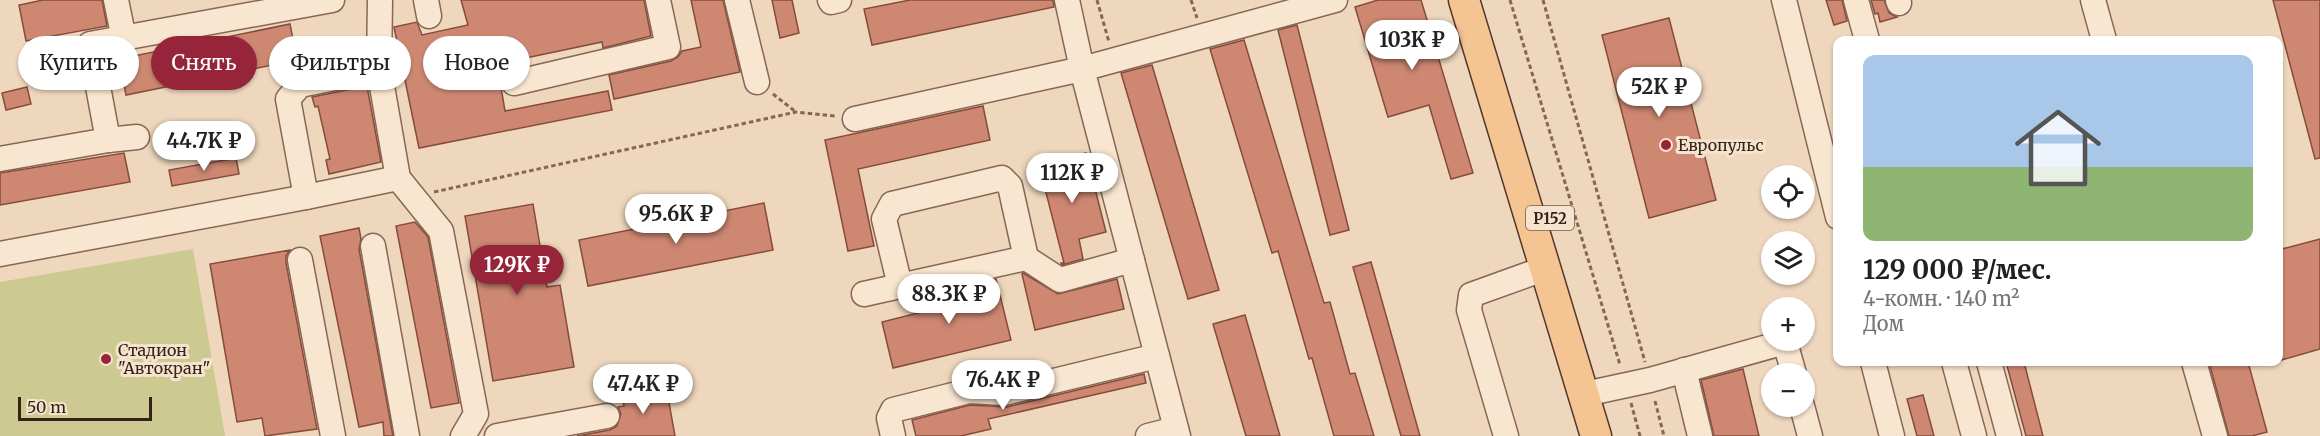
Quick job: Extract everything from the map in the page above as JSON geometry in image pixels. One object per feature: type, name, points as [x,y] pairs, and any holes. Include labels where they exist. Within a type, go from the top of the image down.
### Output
[{"type":"main road","name":"Р152","points":[[1464,0],[1546,268],[1616,387]]},
{"type":"main road","name":"Р152","points":[[1484,0],[1616,387],[1613,436]]},
{"type":"main road","name":"Р152","points":[[1596,436],[1616,387]]},
{"type":"street","points":[[116,0],[123,36]]},
{"type":"street","points":[[139,36],[332,0]]},
{"type":"street","points":[[379,36],[380,0]]},
{"type":"street","points":[[530,78],[668,47],[658,0]]},
{"type":"street","points":[[737,0],[757,82]]},
{"type":"street","points":[[830,0],[831,2],[839,0]]},
{"type":"street","points":[[1067,0],[1082,69],[1177,432],[1148,436]]},
{"type":"street","points":[[855,119],[1082,69],[1335,0]]},
{"type":"street","points":[[1784,0],[1833,197]]},
{"type":"street","points":[[1856,0],[1866,36]]},
{"type":"street","points":[[2093,0],[2103,36]]},
{"type":"street","points":[[99,90],[108,140]]},
{"type":"street","points":[[296,90],[288,99],[306,196]]},
{"type":"street","points":[[384,90],[405,188],[441,231],[476,414],[463,436]]},
{"type":"street","points":[[0,159],[137,137]]},
{"type":"street","points":[[900,286],[884,219],[892,204],[1002,178],[1010,186],[1026,258],[1060,280],[1132,260]]},
{"type":"street","points":[[0,254],[306,196],[405,188]]},
{"type":"street","points":[[373,246],[408,436]]},
{"type":"street","points":[[864,294],[1026,258]]},
{"type":"street","points":[[300,260],[333,436]]},
{"type":"street","points":[[1506,436],[1469,310],[1471,295],[1546,268]]},
{"type":"street","points":[[1616,387],[1785,342],[1791,363]]},
{"type":"street","points":[[893,436],[889,418],[893,410],[969,391],[1004,393],[1157,356]]},
{"type":"street","points":[[1874,366],[1892,436]]},
{"type":"street","points":[[1955,366],[1974,436]]},
{"type":"street","points":[[1990,366],[2009,436]]},
{"type":"street","points":[[2195,366],[2215,436]]},
{"type":"street","points":[[1684,370],[1700,436]]},
{"type":"street","points":[[497,436],[606,416]]},
{"type":"street","points":[[1805,417],[1810,436]]},
{"type":"path","points":[[1097,0],[1114,61]]},
{"type":"path","points":[[1191,0],[1196,15]]},
{"type":"path","points":[[1510,0],[1616,387],[1640,436]]},
{"type":"path","points":[[1543,0],[1616,387],[1664,436]]},
{"type":"path","points":[[757,82],[796,112]]},
{"type":"path","points":[[405,188],[796,112],[855,119]]},
{"type":"shaded area","name":"Стадион \"Автокран\"","points":[[193,249],[225,436],[0,436],[0,282]]},
{"type":"building","points":[[43,0],[102,0],[107,26],[53,36],[25,36],[19,5]]},
{"type":"building","points":[[461,0],[644,0],[651,36],[603,48],[602,42],[530,57],[530,36],[423,36],[423,90],[501,90],[505,111],[608,91],[612,110],[419,148],[407,90],[411,90],[411,36],[396,36],[394,27],[417,22],[422,35],[468,25]]},
{"type":"building","points":[[691,0],[723,0],[740,72],[614,99],[609,75],[671,61],[682,51],[701,47]]},
{"type":"building","points":[[772,0],[792,0],[799,33],[780,38]]},
{"type":"building","points":[[910,0],[1053,0],[1054,7],[872,45],[864,9]]},
{"type":"building","points":[[1378,0],[1421,0],[1473,173],[1451,179],[1429,105],[1388,117],[1355,7]]},
{"type":"building","points":[[1826,0],[1842,0],[1847,21],[1834,25]]},
{"type":"building","points":[[1871,0],[1884,0],[1889,13],[1897,17],[1880,22]]},
{"type":"building","points":[[2273,0],[2320,0],[2320,158],[2315,159]]},
{"type":"building","name":"Европульс","points":[[1669,18],[1716,200],[1649,218],[1602,35]]},
{"type":"building","points":[[290,24],[292,36],[269,36],[269,66],[257,68],[257,36],[231,36]]},
{"type":"building","points":[[1297,25],[1349,230],[1330,235],[1278,30]]},
{"type":"building","points":[[1244,40],[1324,303],[1330,302],[1350,374],[1355,373],[1374,436],[1334,436],[1278,251],[1272,253],[1210,49]]},
{"type":"building","points":[[151,52],[151,90],[126,95],[125,90],[139,90],[139,55]]},
{"type":"building","points":[[1152,65],[1219,290],[1188,299],[1121,73]]},
{"type":"building","points":[[18,89],[28,90],[31,104],[6,110],[2,93]]},
{"type":"building","points":[[347,90],[368,90],[381,162],[329,174],[326,160],[330,159],[318,106],[315,107],[312,97]]},
{"type":"building","points":[[983,106],[990,140],[858,169],[874,246],[848,251],[825,140]]},
{"type":"building","points":[[124,153],[130,182],[0,205],[0,173]]},
{"type":"building","points":[[1086,153],[1106,232],[1079,239],[1083,259],[1062,265],[1061,263],[1064,263],[1039,165]]},
{"type":"building","points":[[236,158],[239,174],[172,186],[169,170]]},
{"type":"building","points":[[764,203],[773,250],[588,286],[579,240]]},
{"type":"building","points":[[533,204],[547,287],[560,285],[574,367],[493,381],[465,216]]},
{"type":"building","points":[[415,222],[428,237],[459,403],[431,408],[396,226]]},
{"type":"building","points":[[359,228],[361,239],[359,249],[393,436],[384,436],[383,422],[359,427],[320,236]]},
{"type":"building","points":[[2320,239],[2320,349],[2283,360],[2283,249]]},
{"type":"building","points":[[290,250],[286,256],[286,263],[317,429],[265,436],[262,418],[237,422],[210,264]]},
{"type":"building","points":[[1371,262],[1420,436],[1401,436],[1353,267]]},
{"type":"building","points":[[1023,273],[1058,294],[1117,279],[1124,309],[1035,330]]},
{"type":"building","points":[[996,279],[1011,340],[893,368],[882,322],[930,310],[926,295]]},
{"type":"building","points":[[1245,315],[1280,436],[1246,436],[1213,324]]},
{"type":"building","points":[[2007,366],[2025,366],[2043,436],[2026,436]]},
{"type":"building","points":[[2210,366],[2249,366],[2267,432],[2252,436],[2229,436]]},
{"type":"building","points":[[1743,369],[1759,436],[1714,436],[1701,380]]},
{"type":"building","points":[[1144,374],[1146,383],[988,419],[991,429],[961,436],[916,436],[912,420],[970,405],[1007,407]]},
{"type":"building","points":[[666,386],[675,436],[577,436],[610,430],[617,426],[621,414],[618,407],[624,406],[622,394]]},
{"type":"building","points":[[1923,395],[1934,436],[1917,436],[1907,399]]},
{"type":"place","name":"Европульс","points":[[1666,145]]},
{"type":"place","name":"Стадион \"Автокран\"","points":[[106,359]]}]
